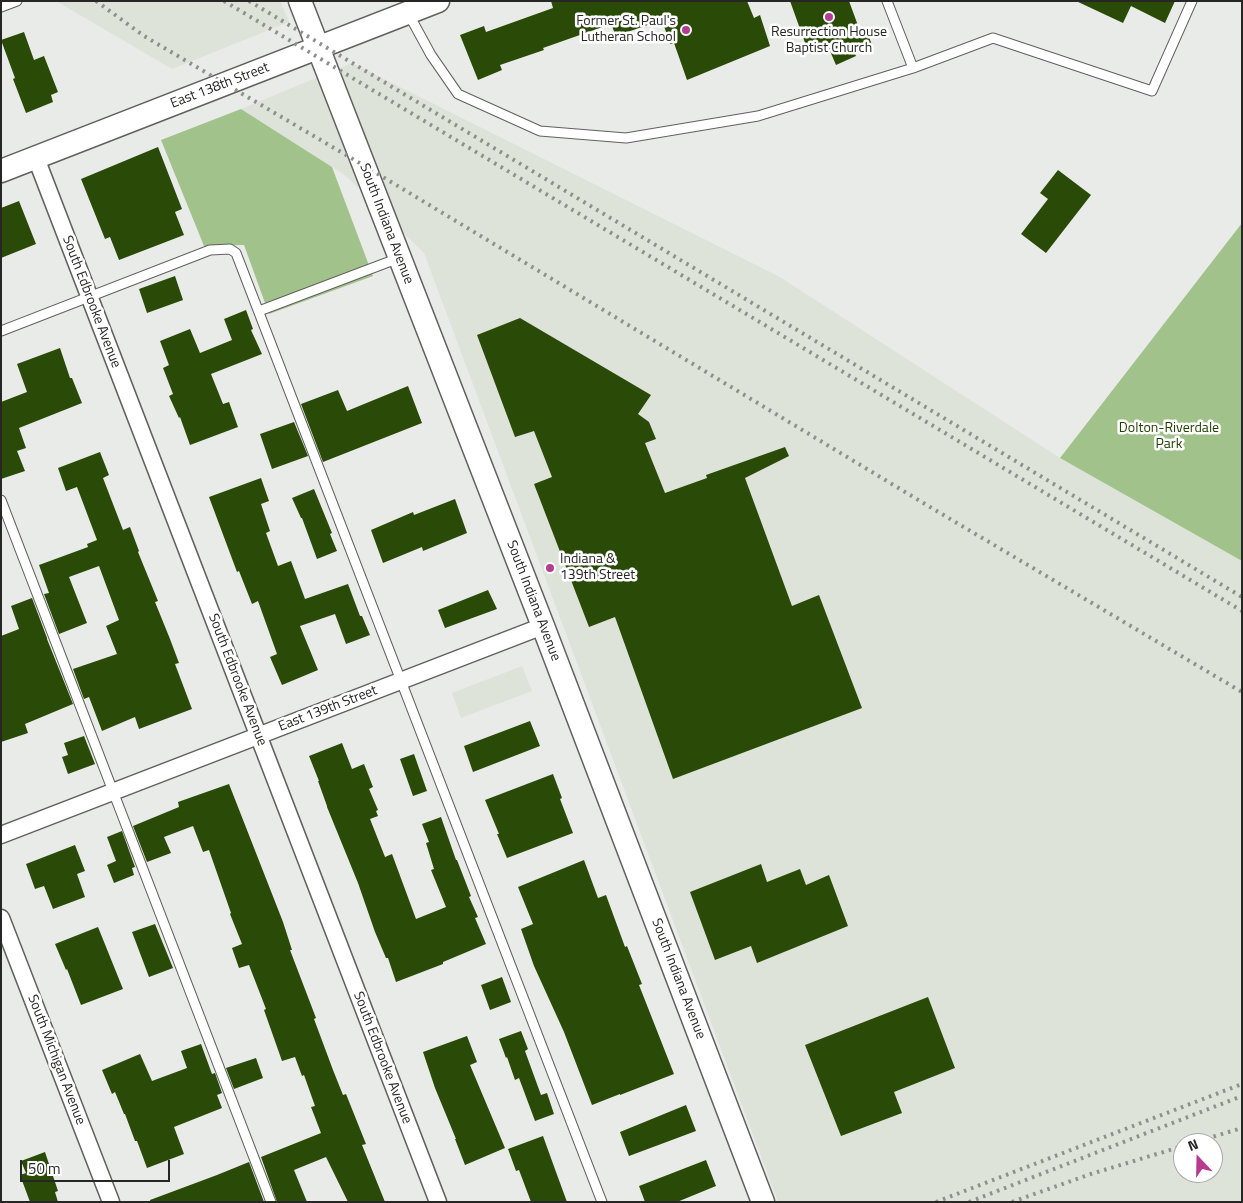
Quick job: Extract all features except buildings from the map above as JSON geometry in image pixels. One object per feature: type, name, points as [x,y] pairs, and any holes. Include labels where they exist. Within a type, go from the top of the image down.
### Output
[{"type":"main road","name":"South Indiana Avenue","points":[[300,1],[543,626],[763,1202]]},
{"type":"main road","name":"East 138th Street","points":[[1,171],[438,1]]},
{"type":"street","name":"South Edbrooke Avenue","points":[[36,158],[438,1202]]},
{"type":"street","name":"East 139th Street","points":[[1,836],[543,626]]},
{"type":"street","name":"South Michigan Avenue","points":[[1,918],[111,1202]]},
{"type":"lane","points":[[1,7],[17,1]]},
{"type":"lane","points":[[887,1],[913,68]]},
{"type":"lane","points":[[408,13],[431,55],[458,94],[540,131],[626,138],[758,116],[913,68],[993,38],[1152,91],[1192,1]]},
{"type":"lane","points":[[1,332],[210,250],[230,249],[236,253],[602,1202]]},
{"type":"lane","points":[[258,312],[399,258]]},
{"type":"lane","points":[[1,500],[271,1202]]},
{"type":"shaded area","points":[[56,1],[280,1],[289,22],[172,69]]},
{"type":"shaded area","points":[[352,63],[780,277],[1060,458],[1242,561],[1242,1202],[778,1202],[424,253],[345,175],[241,109]]},
{"type":"shaded area","points":[[522,666],[532,691],[461,718],[452,693]]},
{"type":"green space","points":[[241,109],[332,167],[373,276],[269,314],[244,245],[204,246],[161,140]]},
{"type":"green space","name":"Dolton-Riverdale Park","points":[[1242,223],[1242,561],[1060,458]]},
{"type":"railway","points":[[96,1],[144,36],[363,165],[930,507],[1242,692]]},
{"type":"railway","points":[[224,1],[1242,611]]},
{"type":"railway","points":[[249,1],[1242,597]]},
{"type":"railway","points":[[936,1202],[1242,1084]]},
{"type":"railway","points":[[969,1202],[1242,1096]]},
{"type":"railway","points":[[1223,1134],[1242,1128]]},
{"type":"railway","points":[[1012,1202],[1091,1174],[1173,1149]]},
{"type":"place","name":"Resurrection House Baptist Church","points":[[829,17]]},
{"type":"place","name":"Former St. Paul's Lutheran School","points":[[686,30]]},
{"type":"place","name":"Indiana & 139th Street","points":[[550,568]]}]
